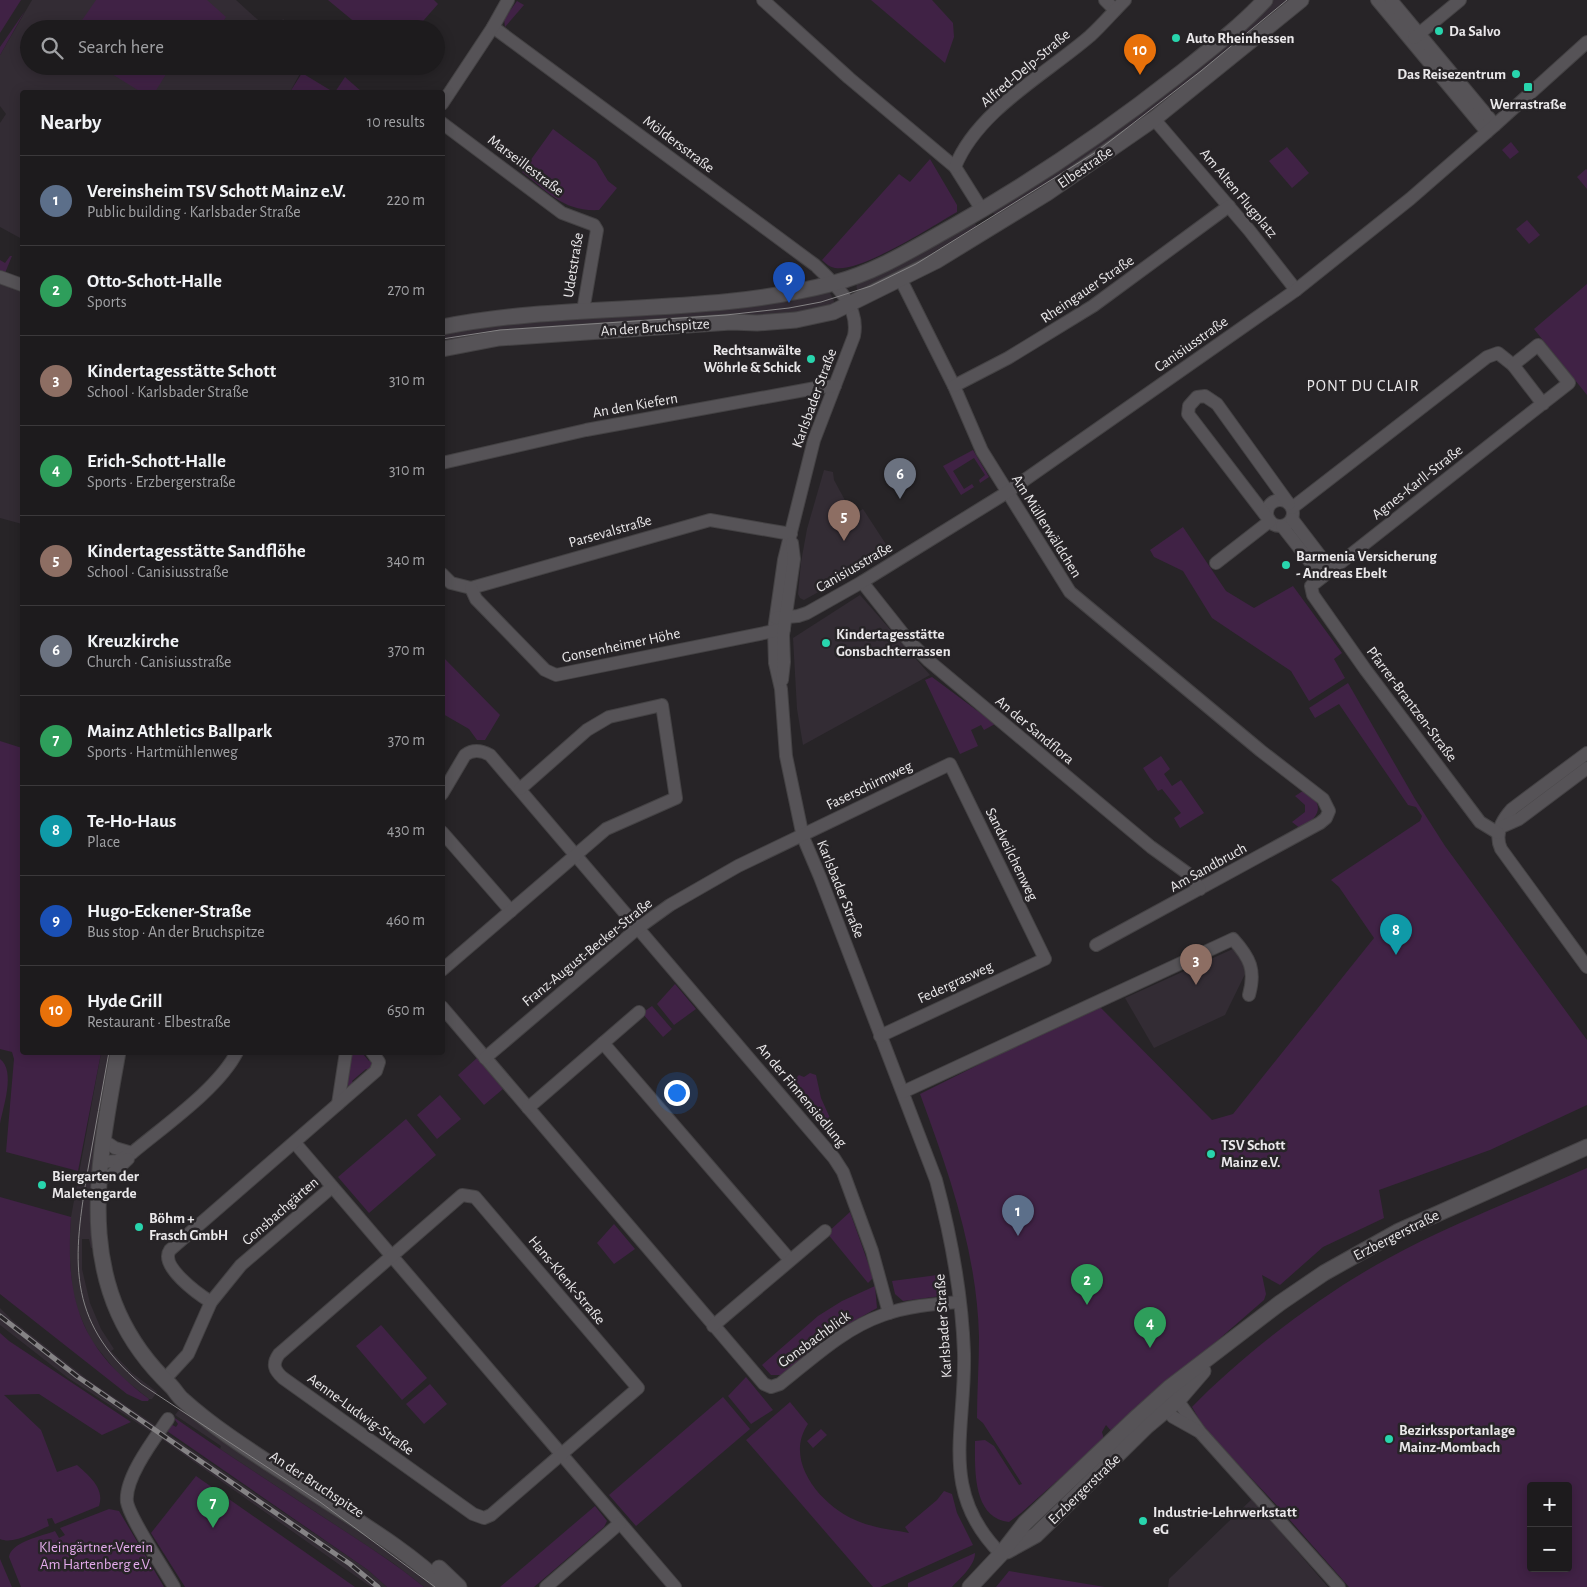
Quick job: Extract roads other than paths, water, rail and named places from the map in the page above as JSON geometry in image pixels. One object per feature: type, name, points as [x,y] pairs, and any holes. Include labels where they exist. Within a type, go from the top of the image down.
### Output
[{"type":"main road","name":"Elbestraße","points":[[810,287],[838,287],[982,210],[1064,158],[1138,106],[1248,18],[1265,0]]},
{"type":"main road","name":"Elbestraße","points":[[850,304],[901,280],[1047,193],[1154,119],[1301,0]]},
{"type":"main road","name":"An der Bruchspitze","points":[[445,326],[583,310],[722,302],[810,287]]},
{"type":"main road","name":"An der Bruchspitze","points":[[445,348],[498,338],[796,320],[833,312],[850,304]]},
{"type":"main road","name":"An der Bruchspitze","points":[[117,1055],[103,1140],[99,1179],[99,1241],[105,1278],[116,1308],[139,1350],[182,1400],[220,1428],[387,1540],[445,1587]]},
{"type":"main road","name":"Erzbergerstraße","points":[[970,1587],[1001,1554],[1036,1535],[1168,1399],[1222,1350],[1280,1303],[1316,1278],[1376,1243],[1587,1147]]},
{"type":"main road","name":"An der Bruchspitze","points":[[168,1384],[188,1392],[244,1436],[407,1544],[459,1587]]},
{"type":"street","points":[[445,99],[493,27],[508,0]]},
{"type":"street","points":[[763,0],[849,78],[955,166],[982,210]]},
{"type":"street","points":[[1105,0],[1115,10]]},
{"type":"street","name":"Alfred-Delp-Straße","points":[[955,166],[961,151],[972,136],[997,110],[1090,35],[1125,0]]},
{"type":"street","points":[[1377,0],[1414,37],[1491,129]]},
{"type":"street","points":[[1391,0],[1414,37]]},
{"type":"street","points":[[1414,37],[1460,0]]},
{"type":"street","name":"Möldersstraße","points":[[493,27],[815,265],[838,287]]},
{"type":"street","name":"Canisiusstraße","points":[[780,623],[807,613],[862,582],[1006,493],[1296,290],[1410,199],[1587,42]]},
{"type":"street","name":"Am Alten Flugplatz","points":[[1154,119],[1230,206],[1296,290]]},
{"type":"street","name":"Marseillestraße","points":[[445,125],[562,213],[594,225]]},
{"type":"street","name":"Rheingauer Straße","points":[[954,386],[1050,334],[1093,306],[1230,206]]},
{"type":"street","name":"Udetstraße","points":[[583,310],[597,230],[594,225]]},
{"type":"street","points":[[0,277],[20,284]]},
{"type":"street","name":"Am Müllerwäldchen","points":[[901,280],[954,386],[982,451],[1006,493],[1070,592],[1261,752],[1323,799],[1329,811]]},
{"type":"street","points":[[838,287],[850,304]]},
{"type":"street","name":"Karlsbader Straße","points":[[850,304],[855,331],[814,440],[784,560],[775,663],[781,689],[786,756],[802,837],[936,1180],[950,1236],[964,1351],[963,1397],[958,1459],[962,1484],[975,1522],[1001,1554]]},
{"type":"street","name":"Agnes-Karll-Straße","points":[[1311,586],[1569,383],[1538,345],[1513,365]]},
{"type":"street","points":[[1326,574],[1288,514],[1217,404],[1205,396],[1197,397],[1189,406],[1188,414],[1270,521],[1277,526],[1288,514],[1488,357],[1498,353],[1513,365],[1542,404]]},
{"type":"street","name":"An den Kiefern","points":[[445,462],[586,430],[835,386]]},
{"type":"street","points":[[1270,521],[1267,510],[1273,502],[1283,501],[1288,514]]},
{"type":"street","name":"Parsevalstraße","points":[[471,588],[710,520],[791,534]]},
{"type":"street","points":[[1216,563],[1270,521]]},
{"type":"street","points":[[445,577],[451,582],[471,588]]},
{"type":"street","name":"An der Sandflora","points":[[862,582],[908,640],[929,661],[1144,841],[1186,873],[1200,889]]},
{"type":"street","name":"Pfarrer-Brantzen-Straße","points":[[1311,586],[1313,595],[1365,669],[1480,822],[1500,830]]},
{"type":"street","name":"Gonsenheimer Höhe","points":[[471,588],[476,599],[545,670],[556,675],[780,623]]},
{"type":"street","points":[[445,967],[606,829],[676,798],[662,704],[609,716],[587,730],[520,789]]},
{"type":"street","name":"An der Finnensiedlung","points":[[445,789],[465,754],[470,751],[483,751],[490,755],[577,855],[841,1168],[874,1258],[889,1313]]},
{"type":"street","points":[[1587,753],[1512,809],[1503,820],[1497,838],[1501,849],[1587,967]]},
{"type":"street","name":"Faserschirmweg","points":[[802,837],[950,764]]},
{"type":"street","name":"Sandveilchenweg","points":[[950,764],[1044,958]]},
{"type":"street","points":[[1500,830],[1519,819],[1587,768]]},
{"type":"street","name":"Am Sandbruch","points":[[1096,945],[1320,823],[1326,818],[1329,811]]},
{"type":"street","points":[[445,835],[511,911]]},
{"type":"street","name":"Franz-August-Becker-Straße","points":[[485,1058],[638,928],[706,884],[738,866],[802,837]]},
{"type":"street","points":[[902,1092],[1233,939],[1248,956],[1253,980],[1249,995]]},
{"type":"street","name":"Federgrasweg","points":[[880,1036],[1044,958]]},
{"type":"street","points":[[445,1011],[485,1058]]},
{"type":"street","points":[[528,1108],[639,1012]]},
{"type":"street","points":[[603,1043],[790,1260]]},
{"type":"street","points":[[99,1179],[111,1175],[132,1153],[218,1080],[236,1055]]},
{"type":"street","points":[[338,1104],[346,1055]]},
{"type":"street","points":[[211,1302],[186,1283],[168,1263],[168,1254],[378,1068],[379,1062],[374,1055]]},
{"type":"street","name":"Gonsbachblick","points":[[485,1058],[764,1384],[771,1387],[780,1384],[844,1334],[860,1324],[889,1313],[959,1302]]},
{"type":"street","points":[[103,1140],[115,1148],[132,1153]]},
{"type":"street","name":"Gonsbachgärten","points":[[168,1384],[188,1354],[211,1302],[241,1265],[332,1187],[295,1143]]},
{"type":"street","points":[[101,1162],[117,1161],[132,1153]]},
{"type":"street","points":[[332,1187],[675,1587]]},
{"type":"street","name":"Hans-Klenk-Straße","points":[[392,1257],[462,1195],[475,1197],[488,1212],[638,1388],[561,1454]]},
{"type":"street","points":[[713,1326],[824,1230]]},
{"type":"street","name":"Aenne-Ludwig-Straße","points":[[392,1257],[279,1354],[274,1360],[276,1371],[478,1517],[484,1518],[491,1515],[561,1454]]},
{"type":"street","points":[[1168,1399],[1173,1417],[1200,1432],[1339,1587]]},
{"type":"street","points":[[168,1419],[150,1445],[131,1481],[128,1502],[174,1587]]},
{"type":"street","points":[[546,1587],[620,1523]]},
{"type":"tram line","points":[[445,339],[500,330],[726,315],[789,308],[821,302],[871,286],[916,264],[1096,152],[1201,71],[1287,0]]},
{"type":"tram line","points":[[108,1055],[83,1201],[78,1259],[80,1286],[87,1311],[99,1336],[116,1360],[141,1384],[320,1502],[435,1587]]},
{"type":"railway","points":[[0,1316],[78,1377],[350,1564],[378,1587]]},
{"type":"place","name":"Da Salvo","points":[[1439,31]]},
{"type":"place","name":"Auto Rheinhessen","points":[[1176,38]]},
{"type":"place","name":"Das Reisezentrum","points":[[1516,74]]},
{"type":"place","name":"Hyde Grill","points":[[1140,75]]},
{"type":"place","name":"Werrastraße","points":[[1528,87]]},
{"type":"place","name":"Hugo-Eckener-Straße","points":[[789,303]]},
{"type":"place","name":"Rechtsanwälte Wöhrle & Schick","points":[[811,359]]},
{"type":"place","name":"Kreuzkirche","points":[[900,499]]},
{"type":"place","name":"Kindertagesstätte Sandflöhe","points":[[844,541]]},
{"type":"place","name":"Barmenia Versicherung - Andreas Ebelt","points":[[1286,565]]},
{"type":"place","name":"Kindertagesstätte Gonsbachterrassen","points":[[826,643]]},
{"type":"place","name":"Te-Ho-Haus","points":[[1396,955]]},
{"type":"place","name":"Kindertagesstätte Schott","points":[[1196,985]]},
{"type":"place","name":"TSV Schott Mainz e.V.","points":[[1211,1154]]},
{"type":"place","name":"Biergarten der Maletengarde","points":[[42,1185]]},
{"type":"place","name":"Böhm + Frasch GmbH","points":[[139,1227]]},
{"type":"place","name":"Vereinsheim TSV Schott Mainz e.V.","points":[[1018,1236]]},
{"type":"place","name":"Otto-Schott-Halle","points":[[1087,1305]]},
{"type":"place","name":"Erich-Schott-Halle","points":[[1150,1348]]},
{"type":"place","name":"Bezirkssportanlage Mainz-Mombach","points":[[1389,1439]]},
{"type":"place","name":"Industrie-Lehrwerkstatt eG","points":[[1143,1521]]},
{"type":"place","name":"Mainz Athletics Ballpark","points":[[213,1528]]},
{"type":"district","name":"PONT DU CLAIR","points":[[1363,385]]},
{"type":"park label","name":"Kleingärtner-Verein Am Hartenberg e.V.","points":[[96,1556]]}]
